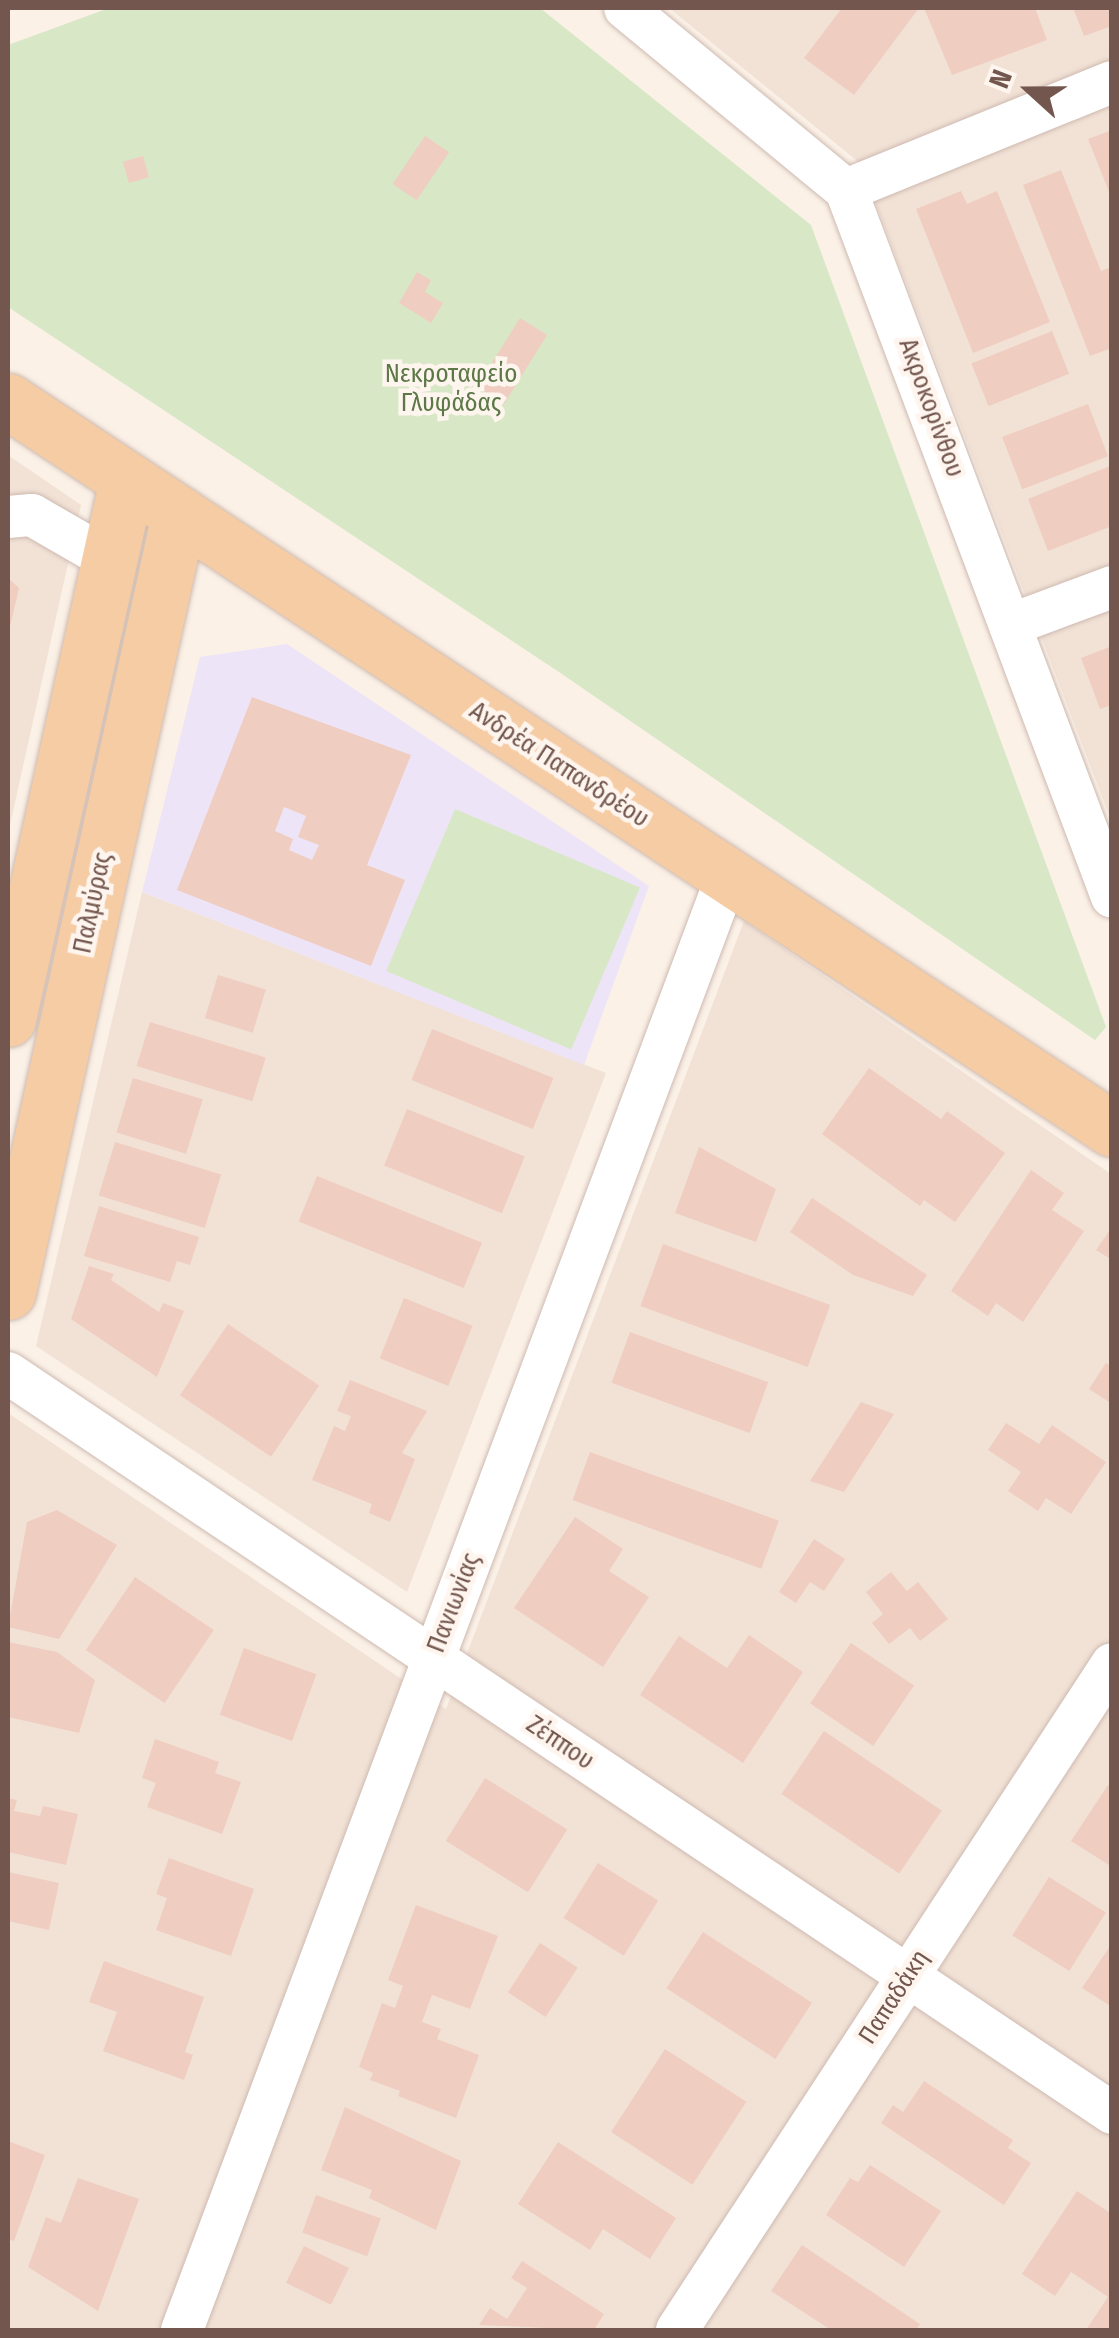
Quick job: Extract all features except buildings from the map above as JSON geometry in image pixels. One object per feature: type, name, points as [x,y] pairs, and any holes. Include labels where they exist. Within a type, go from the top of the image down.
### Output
[{"type":"main road","name":"Ανδρέα Παπανδρέου","points":[[8,401],[1112,1129]]},
{"type":"main road","points":[[8,1019],[127,480]]},
{"type":"main road","name":"Παλμύρας","points":[[8,1292],[179,514]]},
{"type":"street","name":"Ακροκορίνθου","points":[[625,8],[846,190],[1112,897]]},
{"type":"street","points":[[846,190],[1112,82]]},
{"type":"street","points":[[8,517],[32,515],[110,560]]},
{"type":"street","points":[[1010,625],[1112,587]]},
{"type":"street","name":"Πανιωνίας","points":[[182,2330],[728,876]]},
{"type":"street","name":"Ζέππου","points":[[8,1373],[1112,2113]]},
{"type":"street","name":"Παπαδάκη","points":[[677,2330],[1112,1664]]},
{"type":"shaded area","points":[[669,8],[1111,8],[1111,820],[861,164]]},
{"type":"shaded area","points":[[8,455],[81,505],[8,834]]},
{"type":"shaded area","points":[[287,644],[649,886],[584,1065],[142,892],[200,657]]},
{"type":"shaded area","points":[[142,892],[606,1073],[407,1592],[36,1346]]},
{"type":"shaded area","points":[[744,921],[1111,1174],[1111,2330],[8,2330],[8,1413],[446,1709]]},
{"type":"green space","name":"Νεκροταφείο Γλυφάδας","points":[[109,8],[540,8],[811,225],[1106,1027],[1095,1040],[559,672],[8,307],[8,45]]},
{"type":"green space","points":[[455,809],[640,888],[571,1050],[386,971]]}]
